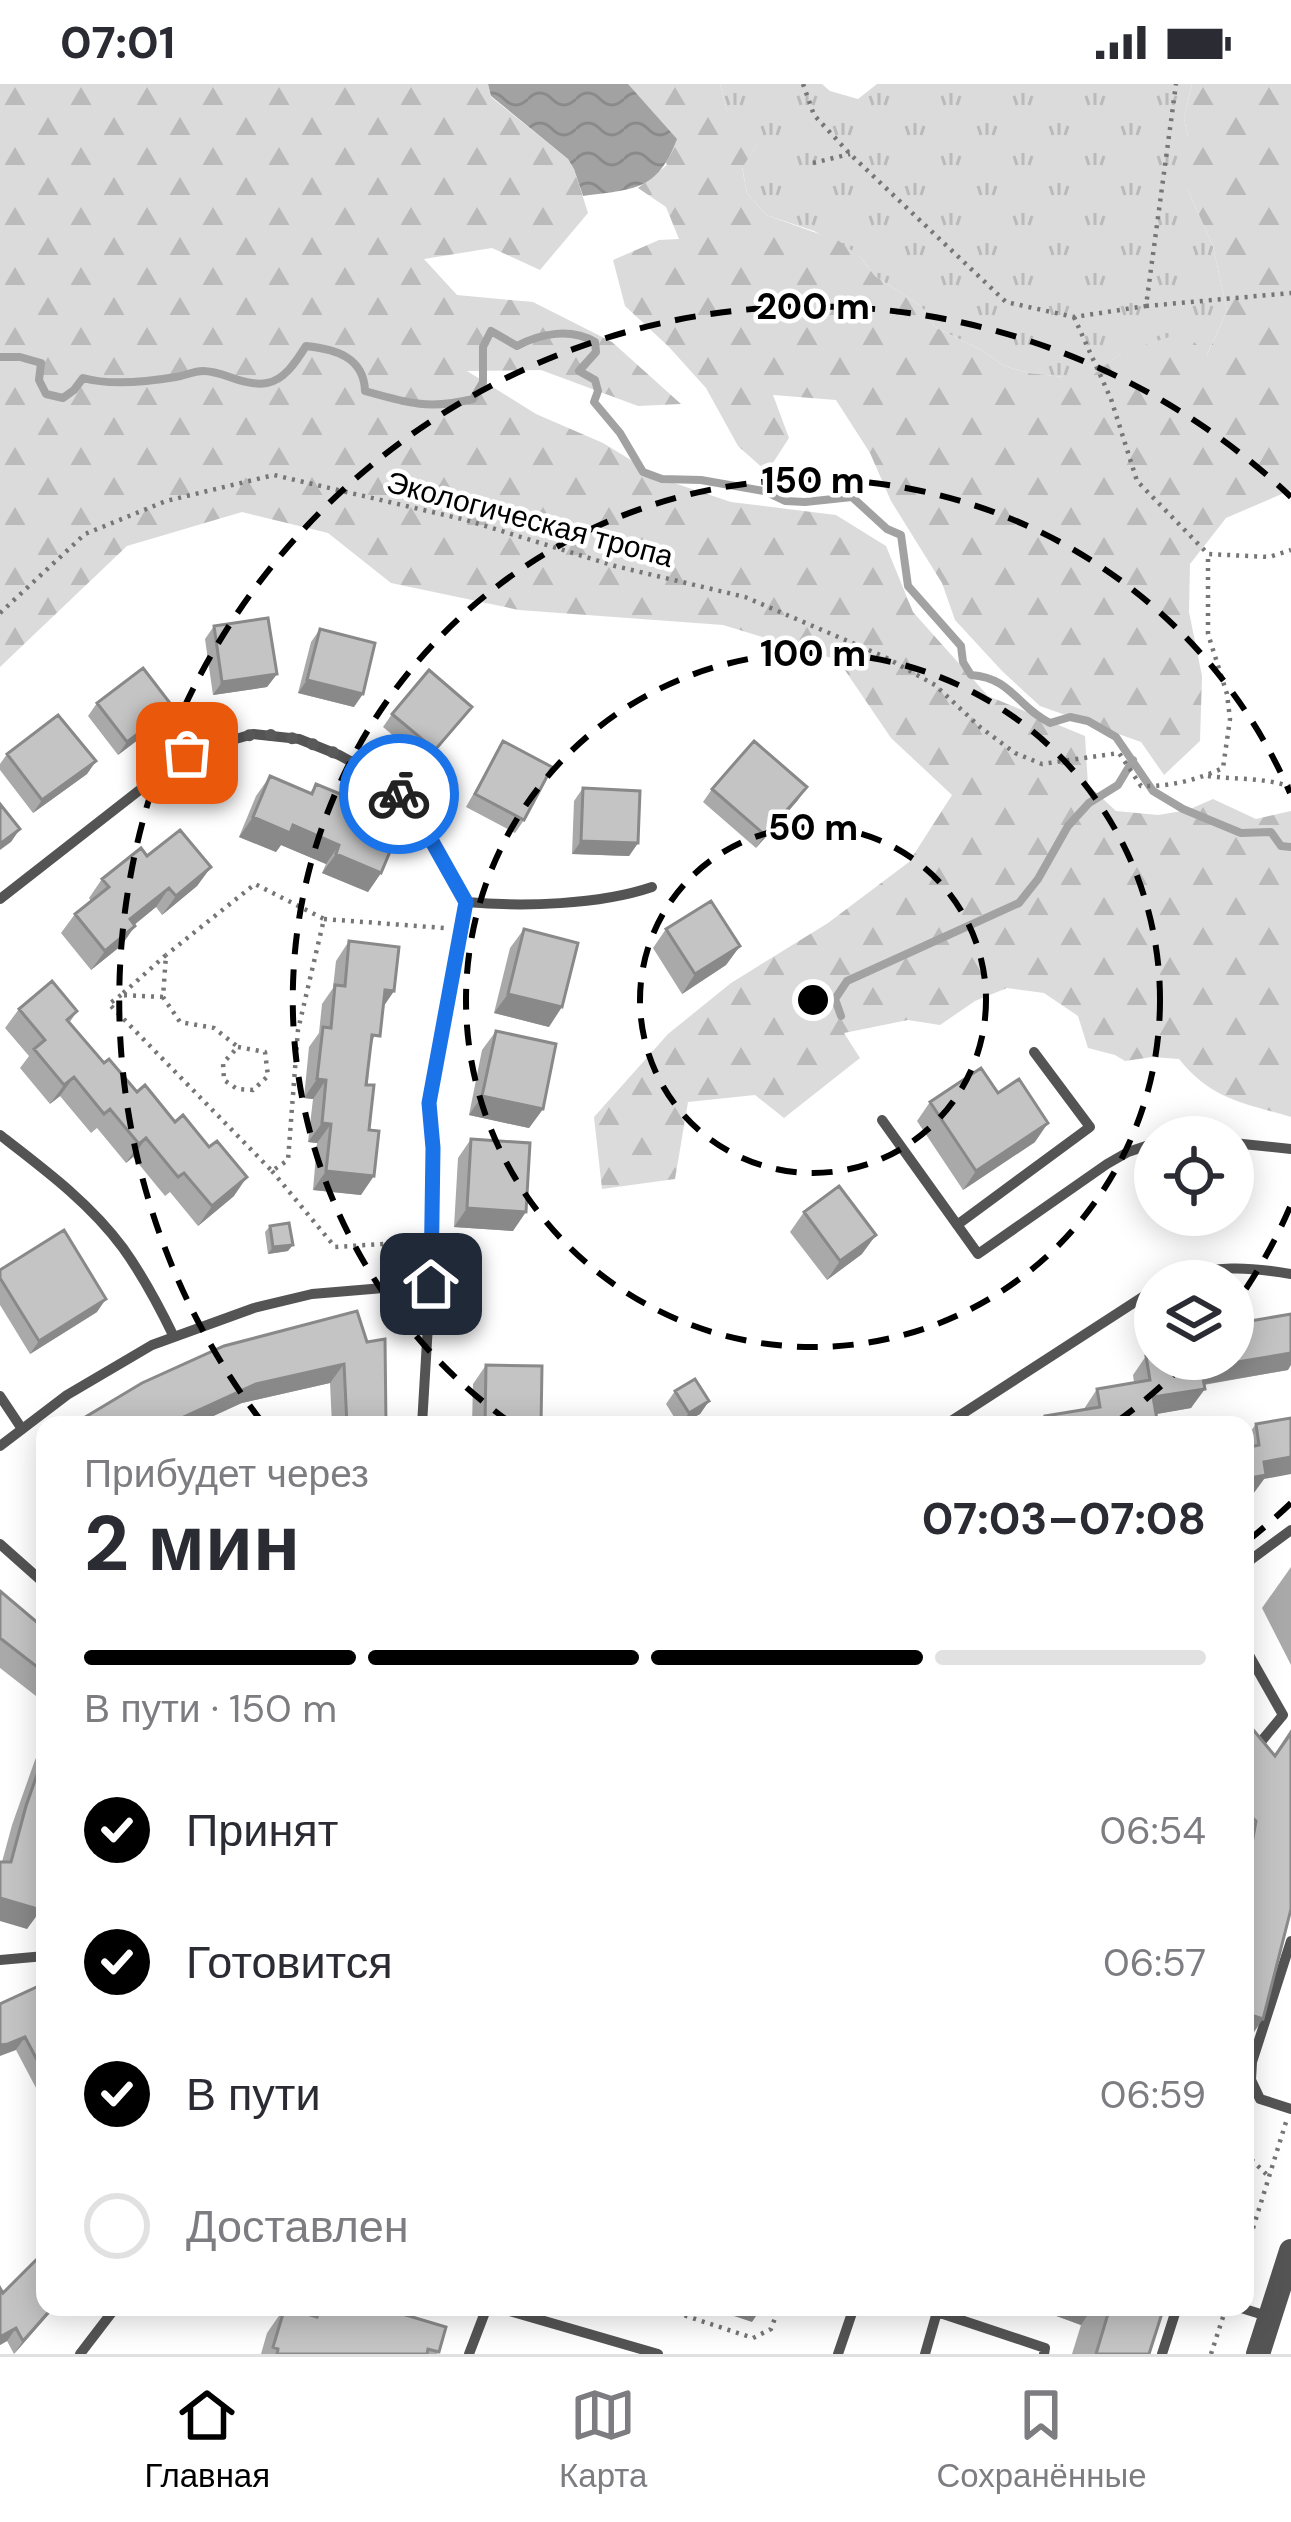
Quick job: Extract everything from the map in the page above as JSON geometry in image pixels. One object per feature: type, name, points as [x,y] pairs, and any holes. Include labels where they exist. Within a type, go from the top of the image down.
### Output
[{"type":"street","points":[[1258,2354],[1291,2251]]},
{"type":"lane","points":[[0,899],[187,753],[253,734],[299,739],[339,755],[379,776],[411,804],[466,902],[429,1103],[433,1241],[422,1416]]},
{"type":"lane","points":[[466,902],[619,898],[652,887]]},
{"type":"lane","points":[[957,1225],[1090,1127],[1034,1052]]},
{"type":"lane","points":[[882,1120],[978,1254],[1106,1164],[1134,1150]]},
{"type":"lane","points":[[0,1135],[57,1180],[122,1246],[174,1336]]},
{"type":"lane","points":[[1254,1145],[1291,1149]]},
{"type":"lane","points":[[1254,1268],[1291,1274]]},
{"type":"lane","points":[[39,1416],[152,1345],[254,1308],[311,1294],[431,1284]]},
{"type":"lane","points":[[959,1416],[1134,1302]]},
{"type":"lane","points":[[0,1396],[22,1429]]},
{"type":"lane","points":[[0,1446],[36,1418]]},
{"type":"lane","points":[[1254,1557],[1291,1530]]},
{"type":"lane","points":[[0,1544],[36,1576]]},
{"type":"lane","points":[[1254,1664],[1282,1715],[1254,1750]]},
{"type":"lane","points":[[1254,2056],[1291,1941]]},
{"type":"lane","points":[[0,1960],[36,1957]]},
{"type":"lane","points":[[1254,2086],[1260,2099],[1290,2109]]},
{"type":"lane","points":[[1254,2312],[1270,2317]]},
{"type":"lane","points":[[80,2354],[109,2316]]},
{"type":"lane","points":[[469,2354],[494,2316]]},
{"type":"lane","points":[[527,2316],[658,2354]]},
{"type":"lane","points":[[838,2354],[851,2316]]},
{"type":"lane","points":[[925,2354],[936,2316]]},
{"type":"lane","points":[[949,2316],[1046,2348],[1044,2354]]},
{"type":"lane","points":[[1162,2354],[1174,2316]]},
{"type":"path","points":[[803,84],[814,115],[850,154],[1006,302],[1074,317],[1291,293]]},
{"type":"path","points":[[1145,306],[1176,84]]},
{"type":"path","points":[[813,163],[850,154]]},
{"type":"path","points":[[1074,317],[1111,399],[1137,481],[1208,554],[1269,557],[1291,550]]},
{"type":"path","name":"Экологическая тропа","points":[[0,613],[85,534],[166,501],[274,475],[466,520],[615,566],[745,597],[886,658],[935,686],[1015,753],[1042,764],[1119,753],[1141,787],[1206,776]]},
{"type":"path","points":[[1206,776],[1223,768],[1230,718],[1208,634],[1208,554]]},
{"type":"path","points":[[1206,776],[1270,779],[1291,787]]},
{"type":"path","points":[[433,1241],[335,1247],[272,1171],[109,1004],[255,884],[324,919],[460,930]]},
{"type":"path","points":[[272,1171],[288,1160],[298,1030],[324,919]]},
{"type":"path","points":[[166,955],[163,997],[180,1022],[214,1028],[238,1047],[265,1052],[268,1076],[253,1090],[237,1089],[224,1081],[223,1063],[238,1047]]},
{"type":"path","points":[[121,994],[163,997]]},
{"type":"path","points":[[1254,2225],[1290,2109]]},
{"type":"path","points":[[1254,2161],[1269,2177]]},
{"type":"path","points":[[686,2316],[753,2338],[771,2329],[776,2316]]},
{"type":"path","points":[[1211,2354],[1224,2316]]},
{"type":"green space","points":[[0,84],[488,84],[491,97],[568,159],[588,213],[540,270],[492,248],[424,259],[457,295],[533,302],[612,342],[681,404],[638,406],[541,370],[467,371],[536,414],[603,443],[662,479],[731,502],[836,515],[886,546],[913,612],[988,696],[1085,736],[1088,785],[1116,811],[1158,815],[1213,799],[1256,819],[1291,811],[1291,1117],[1217,1092],[1179,1059],[1125,1061],[1088,1048],[1078,1016],[1044,993],[1007,988],[975,1001],[940,1025],[908,1020],[844,1033],[860,1058],[784,1118],[755,1095],[688,1102],[675,1179],[602,1189],[594,1117],[668,1034],[731,983],[828,923],[909,862],[952,795],[891,738],[838,660],[723,625],[519,610],[391,583],[328,533],[242,512],[127,546],[0,667]]},
{"type":"green space","points":[[628,84],[720,84],[727,111],[751,119],[757,145],[742,168],[747,193],[766,215],[839,241],[875,276],[921,306],[935,327],[1004,366],[1064,377],[1074,390],[1121,353],[1184,332],[1207,355],[1227,311],[1213,246],[1187,188],[1184,118],[1192,84],[1291,84],[1291,490],[1226,518],[1190,564],[1189,612],[1202,676],[1200,741],[1164,775],[1141,742],[1040,706],[955,620],[942,583],[836,400],[773,395],[789,438],[767,472],[738,446],[706,388],[625,306],[613,260],[659,240],[679,239],[666,207],[638,188],[667,165]]},
{"type":"green space","points":[[720,84],[822,84],[858,99],[877,84],[1192,84],[1184,118],[1187,188],[1213,246],[1227,311],[1206,357],[1121,353],[1074,391],[1063,377],[1004,366],[935,327],[921,306],[875,276],[859,256],[814,231],[766,215],[747,193],[742,167],[757,145],[727,111]]},
{"type":"water","points":[[488,84],[628,84],[677,139],[661,169],[641,185],[583,196],[568,159],[491,96]]},
{"type":"building","points":[[268,618],[277,674],[222,682],[214,626]]},
{"type":"building","points":[[320,629],[375,643],[363,694],[307,680]]},
{"type":"building","points":[[143,668],[173,707],[127,742],[97,703]]},
{"type":"building","points":[[429,670],[472,707],[435,750],[392,714]]},
{"type":"building","points":[[58,715],[96,761],[42,800],[7,754]]},
{"type":"building","points":[[503,741],[552,767],[524,820],[475,794]]},
{"type":"building","points":[[754,741],[807,787],[765,835],[712,789]]},
{"type":"building","points":[[270,776],[312,794],[316,784],[360,802],[356,812],[399,830],[381,873],[336,854],[339,845],[293,825],[290,833],[253,817]]},
{"type":"building","points":[[583,788],[640,791],[638,843],[581,841]]},
{"type":"building","points":[[0,804],[20,829],[0,844]]},
{"type":"building","points":[[180,830],[211,867],[176,896],[169,888],[130,919],[135,926],[105,951],[75,914],[109,887],[102,879],[141,848],[147,856]]},
{"type":"building","points":[[711,901],[740,946],[695,974],[666,929]]},
{"type":"building","points":[[524,929],[578,943],[562,1007],[508,994]]},
{"type":"building","points":[[349,941],[399,947],[394,991],[385,990],[380,1036],[372,1035],[366,1085],[374,1085],[369,1130],[379,1131],[374,1176],[326,1171],[331,1124],[322,1123],[326,1080],[317,1079],[323,1027],[331,1028],[335,985],[345,986]]},
{"type":"building","points":[[52,981],[77,1011],[67,1020],[104,1063],[109,1059],[137,1092],[145,1085],[175,1122],[183,1115],[209,1147],[217,1141],[247,1177],[212,1206],[184,1173],[178,1177],[146,1138],[139,1144],[110,1109],[104,1114],[74,1077],[64,1085],[34,1049],[45,1040],[19,1009]]},
{"type":"building","points":[[496,1031],[556,1044],[543,1109],[482,1096]]},
{"type":"building","points":[[981,1068],[998,1093],[1019,1079],[1048,1123],[976,1171],[930,1102]]},
{"type":"building","points":[[471,1139],[530,1143],[526,1212],[467,1208]]},
{"type":"building","points":[[839,1186],[876,1235],[840,1261],[804,1212]]},
{"type":"building","points":[[289,1223],[293,1245],[273,1247],[270,1226]]},
{"type":"building","points":[[64,1230],[106,1299],[39,1341],[0,1278],[0,1270]]},
{"type":"building","points":[[357,1311],[367,1342],[385,1339],[386,1416],[347,1416],[344,1364],[256,1384],[186,1416],[87,1416],[142,1383],[224,1346]]},
{"type":"building","points":[[1291,1314],[1291,1353],[1254,1359],[1254,1320]]},
{"type":"building","points":[[486,1365],[542,1366],[541,1416],[485,1416]]},
{"type":"building","points":[[695,1379],[709,1401],[689,1413],[675,1391]]},
{"type":"building","points":[[1150,1380],[1203,1380],[1205,1389],[1153,1397],[1156,1416],[1045,1416],[1100,1407],[1097,1389]]},
{"type":"building","points":[[1291,1418],[1291,1457],[1264,1462],[1266,1475],[1254,1477],[1254,1446],[1259,1445],[1256,1424]]},
{"type":"building","points":[[0,1591],[36,1621],[36,1666],[0,1638]]},
{"type":"building","points":[[1254,1731],[1275,1756],[1291,1733],[1291,1909],[1263,2019],[1254,2016]]},
{"type":"building","points":[[36,1778],[36,1909],[0,1898],[0,1862],[11,1862]]},
{"type":"building","points":[[36,1987],[36,2058],[25,2037],[0,2045],[0,2004]]},
{"type":"building","points":[[36,2260],[36,2316],[45,2316],[23,2341],[16,2328],[0,2337],[0,2288],[3,2293]]},
{"type":"building","points":[[282,2316],[409,2316],[446,2327],[439,2352],[428,2349],[427,2354],[277,2354],[273,2347]]},
{"type":"building","points":[[1107,2316],[1161,2316],[1149,2354],[1096,2354]]},
{"type":"waterway","points":[[0,357],[41,363],[39,380],[46,394],[63,398],[83,378],[129,382],[203,371],[267,383],[285,374],[306,346],[337,353],[354,363],[365,391],[406,402],[443,404],[473,399],[483,382],[483,347],[491,331],[517,346],[556,334],[586,338],[595,342],[596,352],[579,371],[595,380],[594,402],[643,472],[662,479],[764,491],[785,501],[852,497],[887,529],[901,535],[908,586],[961,646],[971,675],[1005,687],[1050,723],[1070,717],[1116,737],[1153,791],[1183,809],[1241,833],[1271,832],[1281,846],[1291,847]]},
{"type":"waterway","points":[[841,1016],[835,999],[847,981],[1019,903],[1068,826],[1089,803],[1118,785],[1133,760]]},
{"type":"way so far","points":[[187,753],[253,734],[299,739],[379,776],[399,794]]},
{"type":"route","points":[[399,794],[411,804],[466,902],[429,1103],[431,1284]]}]
